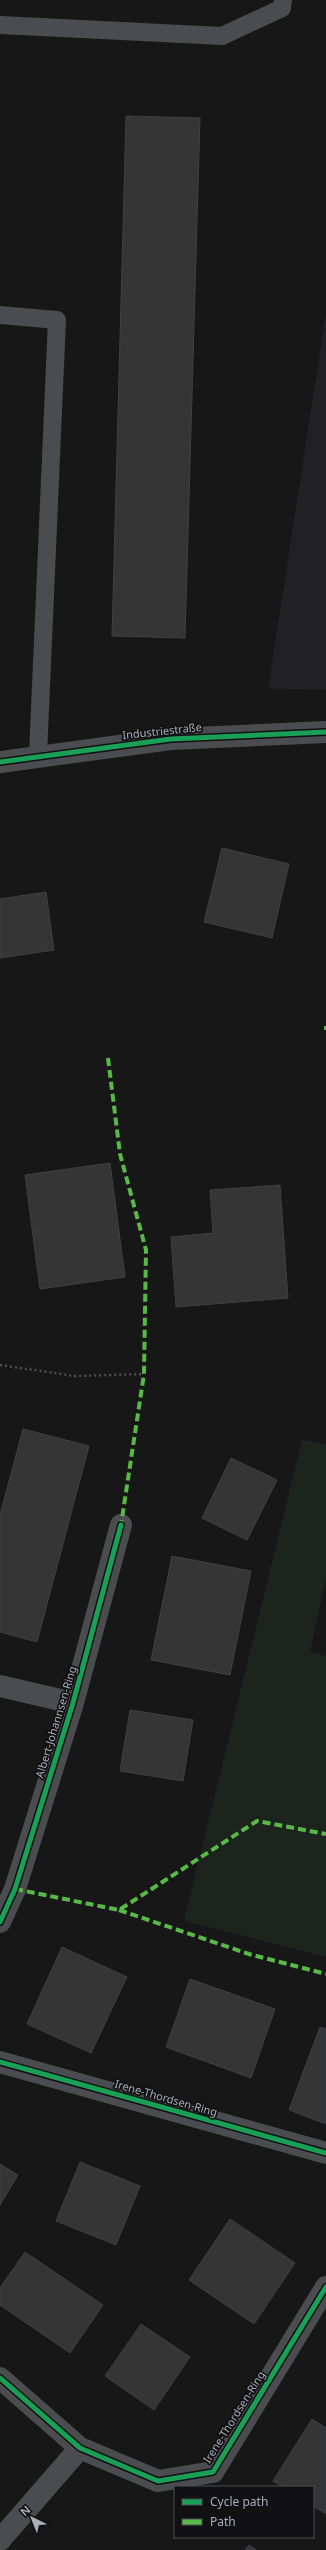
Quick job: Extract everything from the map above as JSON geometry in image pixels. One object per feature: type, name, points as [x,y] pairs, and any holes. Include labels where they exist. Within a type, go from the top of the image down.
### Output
[{"type":"street","name":"Industriestraße","points":[[0,762],[38,755],[171,739],[326,732]]},
{"type":"street","name":"Albert-Johannsen-Ring","points":[[0,1922],[15,1889],[73,1703],[121,1525]]},
{"type":"street","name":"Albert-Johannsen-Ring","points":[[0,1686],[73,1703]]},
{"type":"street","name":"Irene-Thordsen-Ring","points":[[0,2062],[326,2153]]},
{"type":"street","name":"Irene-Thordsen-Ring","points":[[0,2378],[80,2448],[158,2481],[213,2472],[326,2287]]},
{"type":"street","points":[[0,2540],[80,2448]]},
{"type":"lane","points":[[0,25],[222,36],[282,8],[283,0]]},
{"type":"lane","points":[[0,316],[57,320],[38,755]]},
{"type":"path","points":[[0,1365],[75,1376],[144,1374]]},
{"type":"shaded area","points":[[326,312],[326,690],[268,689]]},
{"type":"shaded area","points":[[302,1440],[326,1444],[326,1577],[310,1652],[326,1656],[326,1957],[184,1921]]},
{"type":"building","points":[[126,116],[200,118],[185,638],[112,636]]},
{"type":"building","points":[[222,848],[289,864],[272,938],[204,922]]},
{"type":"building","points":[[46,892],[54,950],[0,958],[0,899]]},
{"type":"building","points":[[110,1163],[125,1277],[40,1289],[25,1175]]},
{"type":"building","points":[[280,1185],[288,1298],[176,1307],[171,1237],[213,1233],[210,1190]]},
{"type":"building","points":[[23,1429],[89,1446],[37,1642],[0,1632],[0,1515]]},
{"type":"building","points":[[231,1458],[277,1480],[247,1540],[202,1518]]},
{"type":"building","points":[[172,1556],[251,1571],[230,1675],[151,1660]]},
{"type":"building","points":[[130,1710],[193,1720],[183,1781],[120,1771]]},
{"type":"building","points":[[62,1947],[127,1977],[91,2053],[27,2024]]},
{"type":"building","points":[[190,1979],[275,2009],[251,2078],[166,2047]]},
{"type":"building","points":[[320,2027],[326,2029],[326,2124],[289,2110]]},
{"type":"building","points":[[80,2162],[140,2186],[116,2245],[56,2221]]},
{"type":"building","points":[[0,2164],[18,2175],[0,2205]]},
{"type":"building","points":[[230,2219],[295,2263],[254,2324],[189,2280]]},
{"type":"building","points":[[25,2252],[103,2305],[70,2353],[0,2305],[0,2288]]},
{"type":"building","points":[[141,2324],[190,2357],[154,2410],[105,2376]]},
{"type":"building","points":[[312,2419],[326,2428],[326,2514],[314,2507],[314,2486],[281,2486],[273,2481]]},
{"type":"building","points":[[249,2545],[256,2550],[245,2550]]},
{"type":"marked path","points":[[108,1058],[120,1154],[146,1250],[144,1374],[121,1525]]},
{"type":"marked path","points":[[15,1889],[119,1910],[257,1821],[326,1834]]},
{"type":"marked path","points":[[119,1910],[249,1954],[326,1974]]},
{"type":"cycle path","points":[[0,762],[171,739],[326,732]]},
{"type":"cycle path","points":[[0,1922],[15,1889],[73,1703],[121,1525]]},
{"type":"cycle path","points":[[0,2062],[326,2153]]},
{"type":"cycle path","points":[[0,2378],[80,2448],[158,2481],[213,2472],[326,2287]]}]
